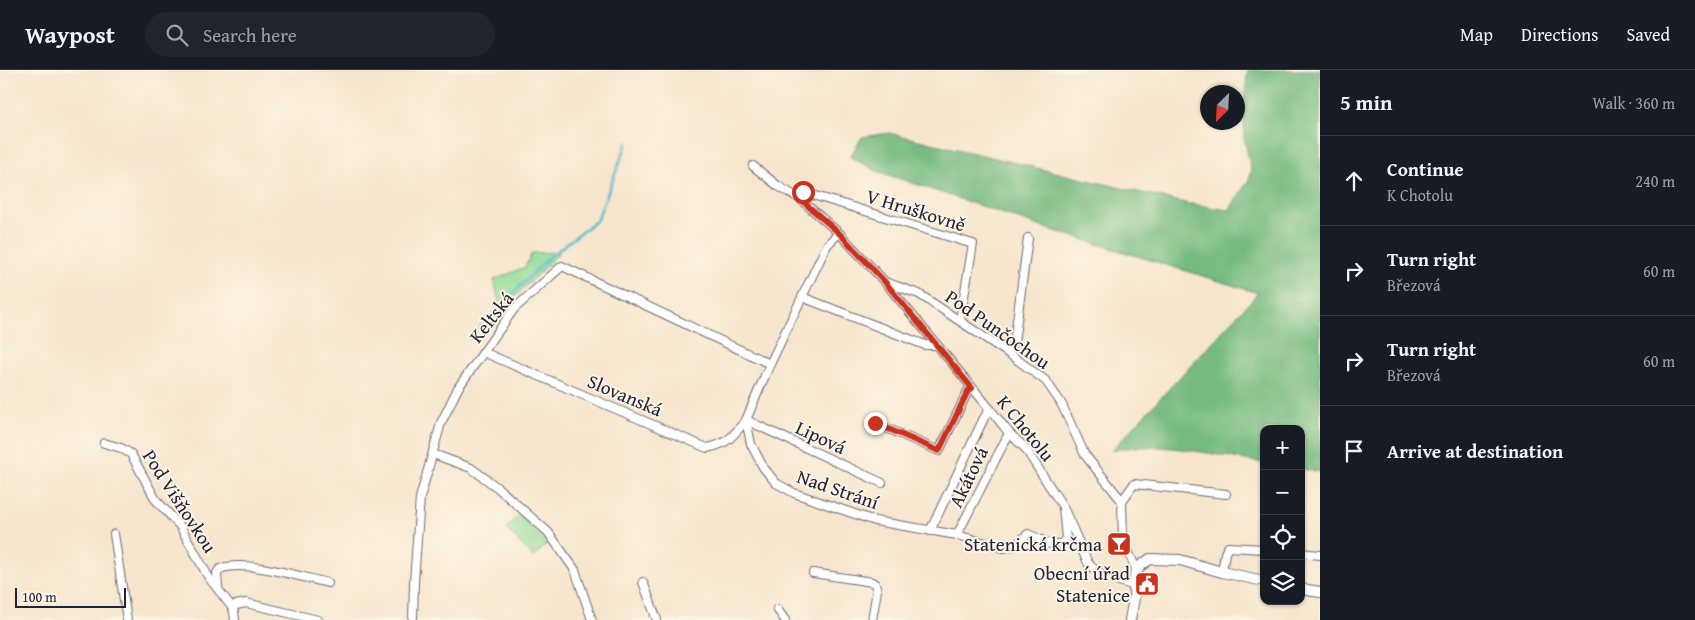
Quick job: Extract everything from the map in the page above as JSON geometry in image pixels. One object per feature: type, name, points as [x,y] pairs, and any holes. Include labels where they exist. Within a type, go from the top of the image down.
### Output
[{"type":"street","name":"K Chotolu","points":[[753,166],[778,186],[802,195],[884,281],[1008,433],[1025,448],[1063,507],[1088,563],[1101,574],[1134,586]]},
{"type":"street","name":"V Hruškovně","points":[[802,195],[974,244],[960,320]]},
{"type":"street","points":[[746,420],[770,364],[827,245],[839,233]]},
{"type":"street","points":[[1008,353],[1014,343],[1028,238]]},
{"type":"street","name":"Keltská","points":[[413,620],[420,498],[441,423],[458,388],[514,309],[562,266],[770,364]]},
{"type":"street","name":"Pod Punčochou","points":[[884,281],[919,294],[960,320],[1046,381],[1061,403],[1085,455],[1122,501]]},
{"type":"street","points":[[802,297],[925,346],[936,345]]},
{"type":"street","name":"Slovanská","points":[[483,352],[707,448],[719,446],[731,439],[746,420]]},
{"type":"street","points":[[875,423],[939,451],[968,391],[972,388]]},
{"type":"street","points":[[930,530],[990,409]]},
{"type":"street","name":"Lipová","points":[[746,420],[882,483]]},
{"type":"street","name":"Nad Strání","points":[[746,420],[751,444],[763,467],[776,483],[794,493],[875,521],[957,535],[1004,548],[1016,545],[1028,534],[1050,544],[1062,544],[1066,538],[1063,507]]},
{"type":"street","name":"Akátová","points":[[957,535],[1008,433]]},
{"type":"street","name":"Pod Višňovkou","points":[[104,443],[121,448],[131,454],[156,500],[180,526],[209,578],[231,606],[235,620]]},
{"type":"street","points":[[433,454],[471,468],[498,488],[548,532],[575,570],[592,620]]},
{"type":"street","points":[[1130,620],[1136,571],[1123,540],[1122,501],[1134,484],[1226,494]]},
{"type":"street","points":[[114,534],[127,620]]},
{"type":"street","points":[[1222,572],[1225,553],[1228,547],[1260,549]]},
{"type":"street","points":[[1305,553],[1320,555]]},
{"type":"street","points":[[1136,571],[1147,560],[1180,560],[1260,580]]},
{"type":"street","name":"Pod Višňovkou","points":[[218,589],[217,580],[220,569],[233,565],[275,571],[328,583]]},
{"type":"street","points":[[813,573],[875,584],[877,590],[872,620]]},
{"type":"street","points":[[643,582],[657,620]]},
{"type":"street","points":[[1305,590],[1320,592]]},
{"type":"street","points":[[231,606],[246,603],[318,620]]},
{"type":"street","points":[[776,609],[785,620]]},
{"type":"green space","points":[[1248,70],[1320,70],[1320,472],[1305,470],[1305,425],[1260,425],[1260,462],[1167,448],[1129,448],[1111,451],[1258,293],[1042,227],[877,171],[850,157],[862,137],[889,133],[1185,203],[1229,210],[1249,180],[1251,169],[1244,138],[1245,92]]},
{"type":"green space","points":[[560,252],[501,311],[494,280],[525,267],[532,253]]},
{"type":"green space","points":[[520,515],[547,544],[533,557],[506,528]]},
{"type":"waterway","points":[[469,338],[549,257],[597,220],[627,143]]},
{"type":"place","name":"Statenická krčma","points":[[1119,544]]},
{"type":"place","name":"Obecní úřad Statenice","points":[[1147,584]]},
{"type":"route","points":[[803,192],[800,199],[839,233],[884,281],[972,388],[968,391],[939,451],[875,423]]}]
